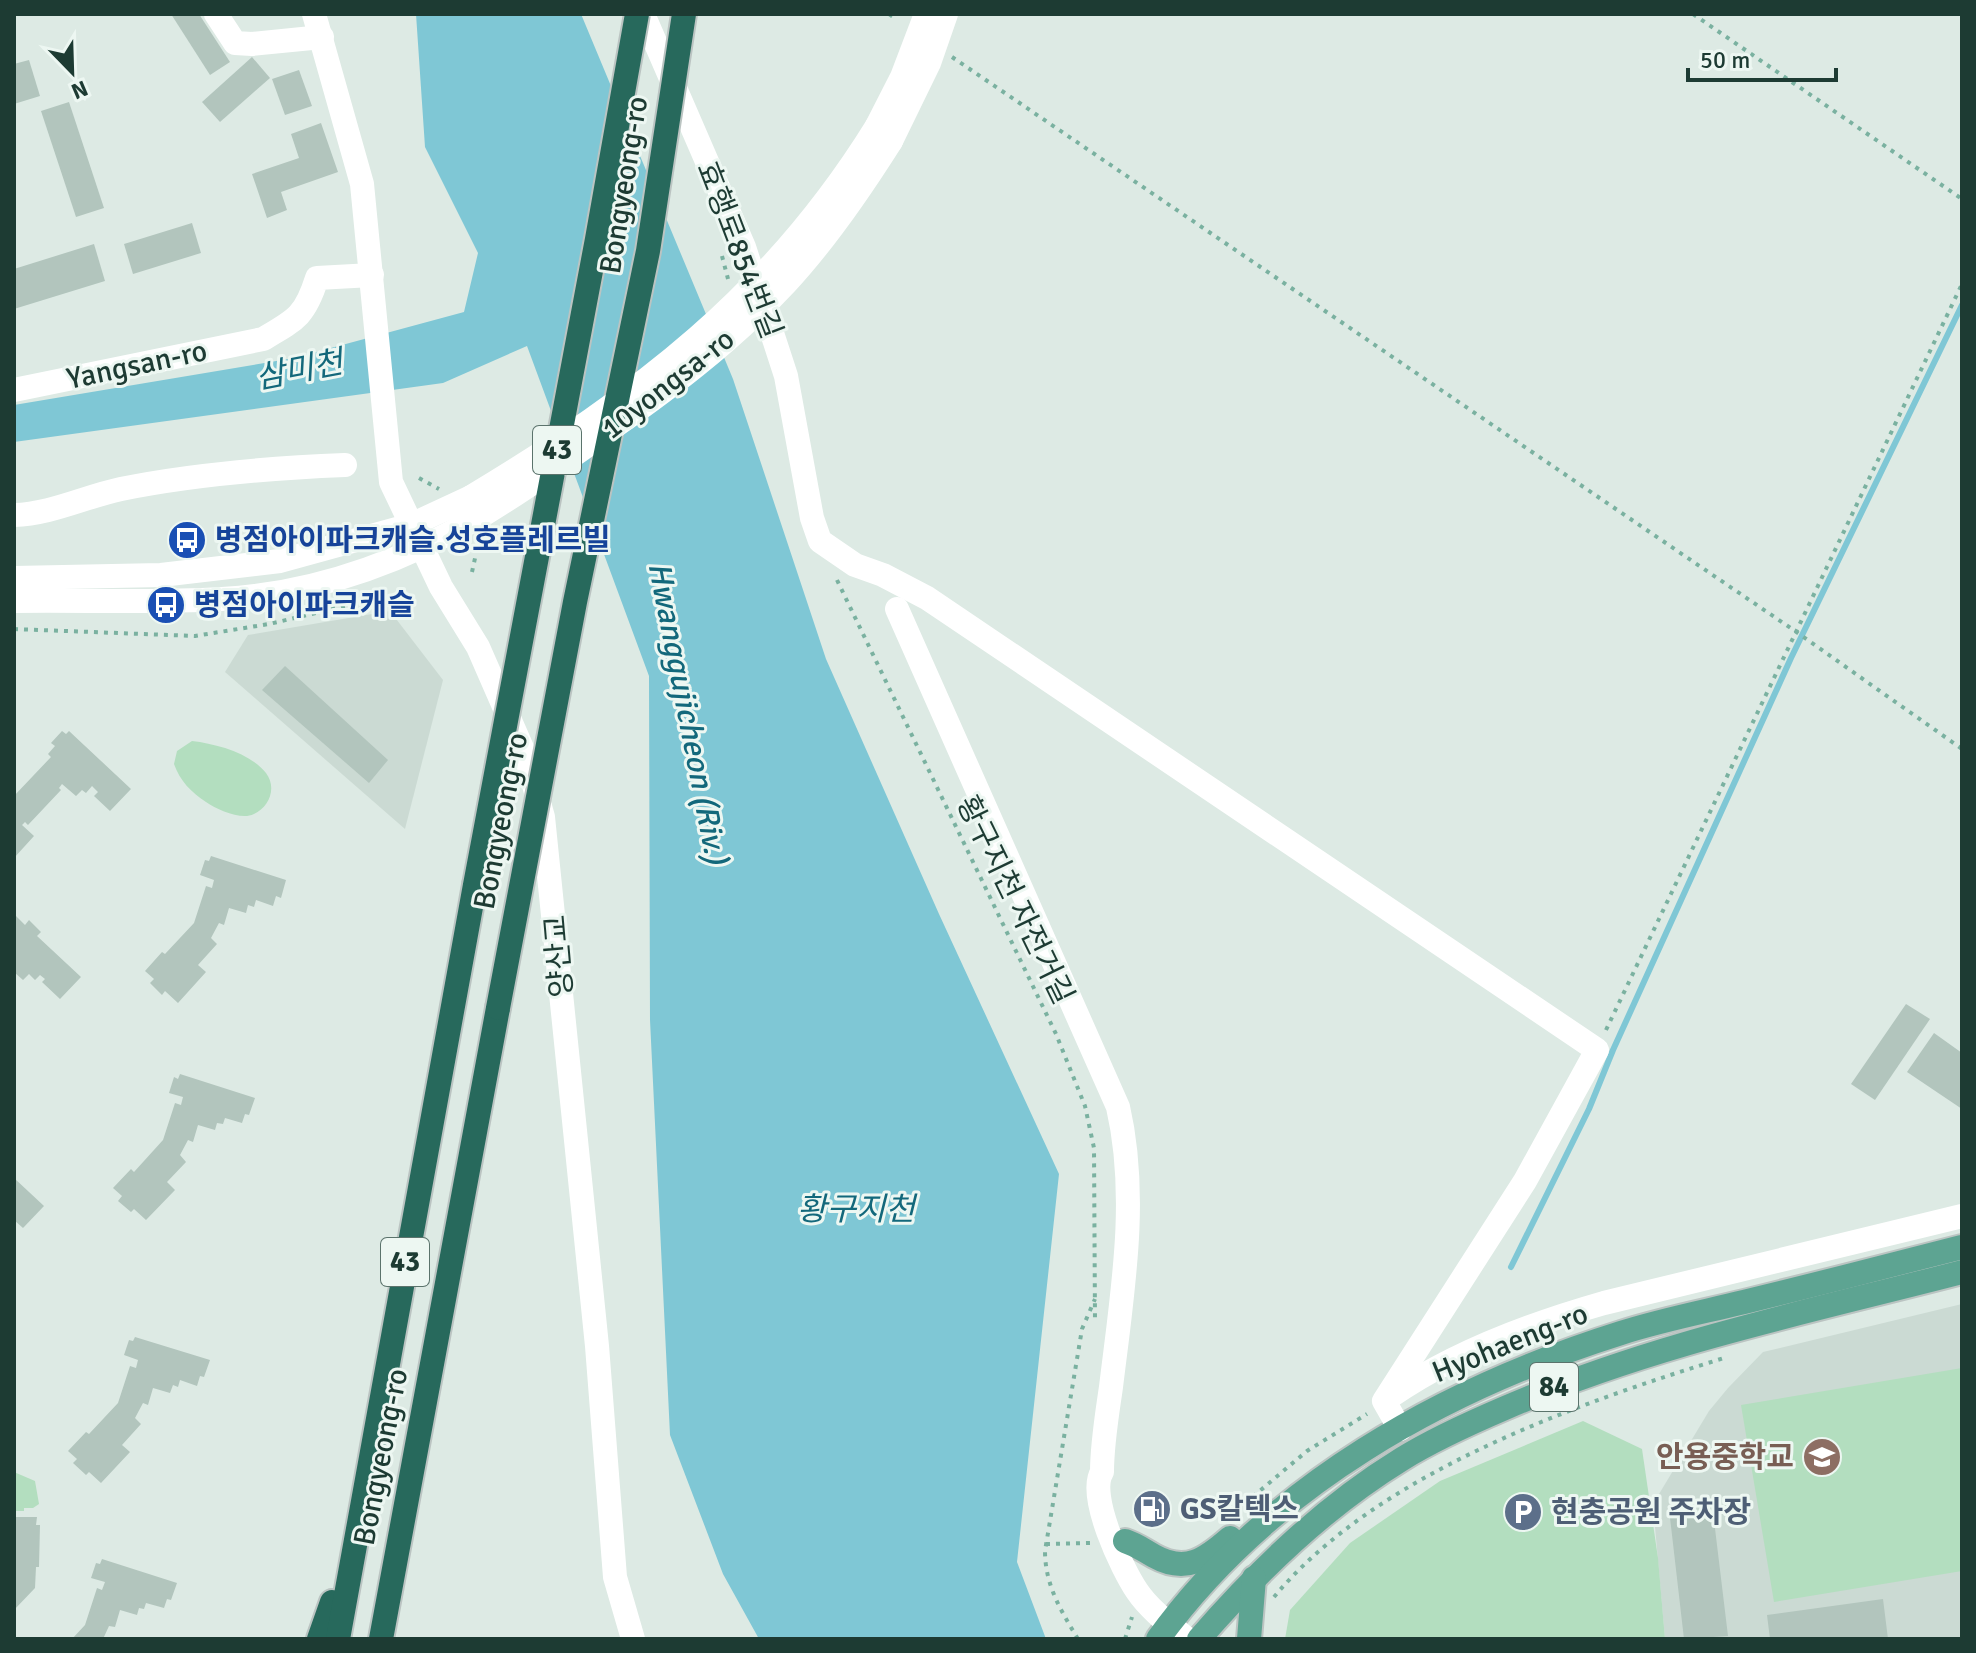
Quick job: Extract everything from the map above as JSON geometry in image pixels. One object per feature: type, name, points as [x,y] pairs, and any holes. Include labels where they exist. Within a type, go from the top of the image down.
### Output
[{"type":"highway","name":"Bongyeong-ro","points":[[338,1639],[475,885],[640,14]]},
{"type":"highway","name":"Bongyeong-ro","points":[[381,1639],[578,586],[648,251],[684,14]]},
{"type":"highway","points":[[319,1639],[357,1528]]},
{"type":"main road","name":"Hyohaeng-ro","points":[[1186,1632],[1355,1490],[1403,1458],[1461,1428],[1551,1388],[1658,1350],[1820,1306],[1924,1269],[1962,1247]]},
{"type":"main road","name":"Hyohaeng-ro","points":[[1186,1632],[1258,1529],[1329,1472],[1443,1404],[1545,1359],[1624,1332],[1705,1312],[1924,1269],[1962,1272]]},
{"type":"main road","points":[[1705,1312],[1712,1336]]},
{"type":"main road","points":[[1249,1639],[1261,1572],[1255,1565],[1253,1555],[1296,1515],[1302,1505],[1303,1492]]},
{"type":"main road","points":[[1118,1542],[1140,1546],[1156,1557],[1186,1565],[1213,1553],[1243,1531],[1258,1529]]},
{"type":"street","points":[[216,14],[235,43],[252,44],[318,26]]},
{"type":"street","name":"효행로854번길","points":[[640,14],[744,247],[786,376],[812,518],[820,541],[855,565],[883,575],[927,598],[1597,1050]]},
{"type":"street","name":"10yongsa-ro","points":[[884,134],[926,14]]},
{"type":"street","name":"10yongsa-ro","points":[[14,578],[161,575],[280,561],[520,493],[654,399],[706,358],[787,282],[835,222],[884,134],[929,63],[946,14]]},
{"type":"street","name":"양산교","points":[[318,26],[362,184],[391,482],[441,587],[478,647],[526,757],[543,817],[597,1346],[615,1577],[633,1639]]},
{"type":"street","name":"Yangsan-ro","points":[[14,390],[263,339],[296,320],[310,300],[317,278],[372,275]]},
{"type":"street","points":[[14,515],[36,514],[119,490],[261,468],[345,465]]},
{"type":"street","name":"10yongsa-ro","points":[[14,601],[224,599],[322,583],[422,549],[476,507]]},
{"type":"street","points":[[314,552],[329,566],[322,583]]},
{"type":"street","points":[[897,609],[1118,1107],[1125,1137],[1127,1174],[1125,1269],[1102,1472],[1108,1478],[1118,1542],[1154,1594],[1186,1632]]},
{"type":"street","points":[[1384,1401],[1525,1181],[1597,1050]]},
{"type":"street","points":[[1384,1401],[1421,1378],[1552,1318],[1962,1216]]},
{"type":"street","points":[[1384,1401],[1400,1429]]},
{"type":"path","points":[[889,14],[895,18]]},
{"type":"path","points":[[1693,14],[1962,199]]},
{"type":"path","points":[[952,57],[1798,633],[1962,749]]},
{"type":"path","points":[[1597,1050],[1962,284]]},
{"type":"path","points":[[472,572],[477,549]]},
{"type":"path","name":"황구지천 자전거길","points":[[836,578],[1056,1034],[1085,1106],[1094,1148],[1095,1325]]},
{"type":"path","points":[[14,629],[195,636],[269,624],[384,597],[412,602]]},
{"type":"path","name":"황구지천 자전거길","points":[[1078,1639],[1051,1589],[1045,1566],[1045,1544],[1082,1329],[1096,1297]]},
{"type":"path","points":[[1267,1605],[1328,1545],[1372,1511],[1423,1479],[1518,1433],[1644,1383],[1734,1355]]},
{"type":"path","points":[[1045,1544],[1118,1542]]},
{"type":"shaded area","points":[[390,611],[443,680],[405,829],[225,672],[248,635]]},
{"type":"shaded area","name":"안용중학교","points":[[1962,1304],[1962,1639],[1665,1639],[1653,1504],[1709,1411],[1728,1388],[1763,1352]]},
{"type":"green space","points":[[192,741],[232,751],[259,766],[266,773],[271,786],[265,806],[254,814],[237,815],[215,807],[196,794],[183,781],[174,764],[177,751]]},
{"type":"green space","points":[[1962,1368],[1962,1571],[1774,1602],[1741,1405]]},
{"type":"green space","name":"현충공원 주차장","points":[[1583,1421],[1642,1449],[1658,1558],[1665,1639],[1285,1639],[1290,1610],[1350,1543],[1440,1481]]},
{"type":"green space","points":[[14,1472],[35,1481],[39,1504],[33,1508],[14,1511]]},
{"type":"water","name":"황구지천","points":[[416,14],[581,14],[733,379],[826,659],[1059,1174],[1017,1562],[1046,1639],[759,1639],[723,1574],[670,1435],[650,1020],[649,676],[527,346],[443,383],[14,442],[14,405],[294,358],[464,312],[478,253],[425,147]]},
{"type":"building","points":[[171,14],[199,14],[230,62],[210,75]]},
{"type":"building","points":[[252,57],[270,78],[220,122],[202,102]]},
{"type":"building","points":[[29,60],[40,96],[14,104],[14,64]]},
{"type":"building","points":[[299,70],[312,106],[285,115],[272,79]]},
{"type":"building","points":[[69,102],[104,208],[76,217],[41,111]]},
{"type":"building","points":[[321,123],[338,172],[281,192],[287,210],[267,218],[252,174],[299,158],[291,134]]},
{"type":"building","points":[[192,223],[201,253],[133,274],[124,244]]},
{"type":"building","points":[[94,244],[105,281],[14,309],[14,269]]},
{"type":"building","points":[[285,666],[388,760],[369,783],[262,690]]},
{"type":"building","points":[[62,731],[66,734],[69,731],[131,789],[110,811],[94,796],[98,792],[92,786],[86,793],[82,790],[76,796],[62,784],[61,790],[28,825],[25,822],[22,825],[34,836],[14,858],[14,796],[51,757],[48,754],[55,746],[51,743]]},
{"type":"building","points":[[211,856],[286,880],[281,898],[276,896],[273,906],[256,900],[254,907],[248,905],[246,913],[229,908],[224,925],[219,923],[211,938],[217,944],[198,965],[206,972],[178,1003],[165,991],[162,995],[150,983],[154,979],[145,971],[194,923],[206,886],[212,888],[214,880],[200,875],[205,860],[209,861]]},
{"type":"building","points":[[16,916],[25,925],[29,920],[41,932],[37,936],[81,977],[60,999],[42,982],[45,979],[40,975],[35,980],[29,974],[23,980],[14,972]]},
{"type":"building","points":[[1906,1004],[1930,1019],[1875,1100],[1851,1084]]},
{"type":"building","points":[[1934,1033],[1962,1053],[1962,1109],[1907,1072]]},
{"type":"building","points":[[180,1074],[255,1098],[249,1115],[245,1114],[242,1123],[225,1118],[223,1124],[217,1123],[215,1130],[198,1125],[193,1142],[188,1140],[180,1155],[186,1162],[167,1182],[175,1190],[146,1220],[118,1201],[122,1196],[113,1188],[131,1169],[134,1172],[163,1140],[175,1103],[181,1105],[183,1097],[169,1093],[174,1077],[178,1079]]},
{"type":"building","points":[[14,1178],[44,1206],[23,1228],[14,1220]]},
{"type":"building","points":[[135,1337],[210,1360],[197,1386],[180,1380],[178,1387],[173,1385],[170,1393],[153,1388],[148,1405],[143,1403],[135,1418],[141,1424],[122,1445],[130,1452],[101,1483],[73,1463],[77,1459],[68,1451],[118,1403],[130,1366],[136,1368],[138,1360],[124,1355],[129,1340],[133,1341]]},
{"type":"building","points":[[1693,1506],[1694,1514],[1713,1512],[1728,1636],[1684,1639],[1669,1509]]},
{"type":"building","points":[[14,1517],[37,1517],[36,1525],[40,1525],[35,1588],[14,1610]]},
{"type":"building","points":[[102,1559],[177,1583],[171,1600],[167,1599],[164,1608],[146,1603],[144,1609],[139,1608],[137,1615],[120,1610],[115,1627],[109,1626],[103,1639],[72,1639],[85,1625],[97,1588],[102,1590],[105,1582],[91,1578],[96,1563],[100,1564]]},
{"type":"building","points":[[1883,1599],[1888,1639],[1770,1639],[1767,1615]]},
{"type":"waterway","points":[[1511,1267],[1589,1109],[1791,658],[1962,305]]},
{"type":"place","name":"병점아이파크캐슬.성호플레르빌","points":[[187,540]]},
{"type":"place","name":"병점아이파크캐슬","points":[[166,605]]},
{"type":"place","name":"안용중학교","points":[[1822,1457]]},
{"type":"place","name":"GS칼텍스","points":[[1152,1509]]},
{"type":"place","name":"현충공원 주차장","points":[[1523,1512]]},
{"type":"water label","name":"삼미천","points":[[299,370]]},
{"type":"water label","name":"Hwanggujicheon (Riv.)","points":[[688,713]]}]
